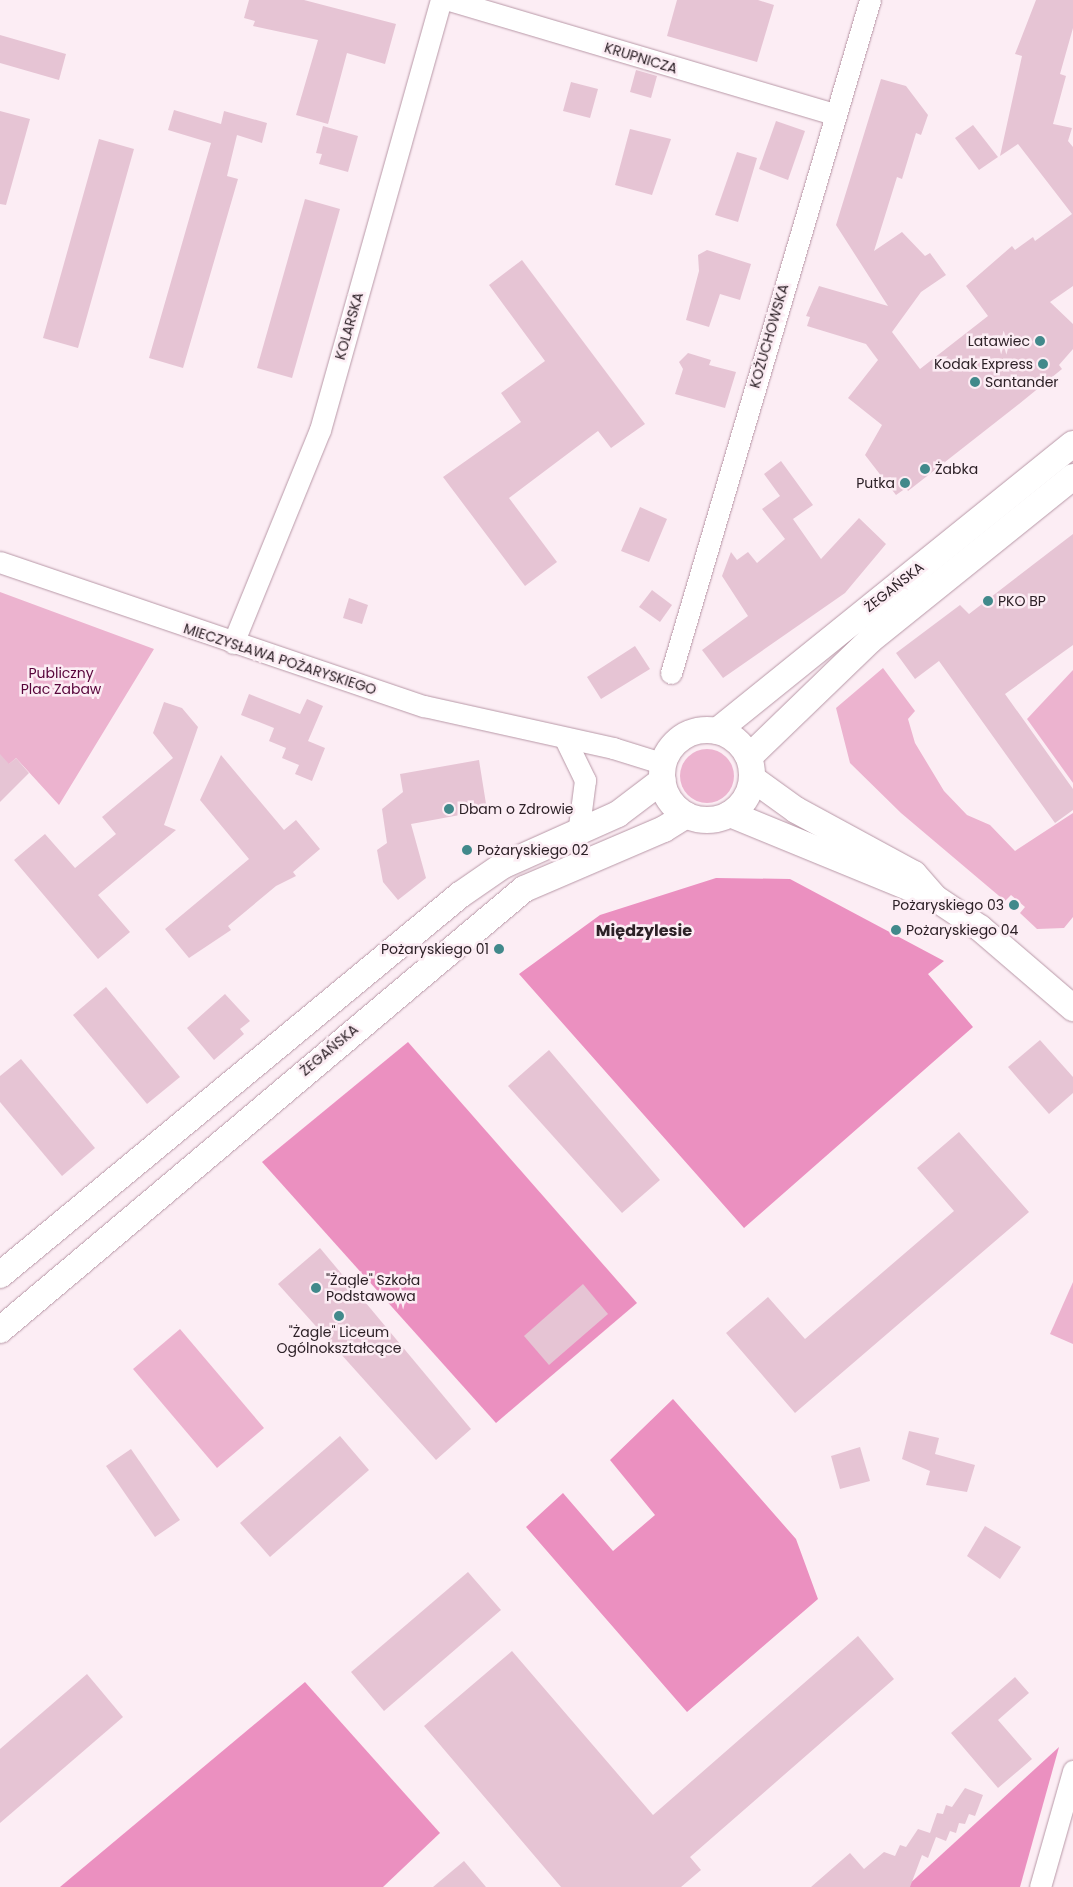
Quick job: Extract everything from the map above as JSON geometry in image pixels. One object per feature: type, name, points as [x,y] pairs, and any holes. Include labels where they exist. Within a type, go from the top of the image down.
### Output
[{"type":"street","name":"KOLARSKA","points":[[232,643],[320,430],[441,0]]},
{"type":"street","name":"KRUPNICZA","points":[[448,0],[834,114]]},
{"type":"street","name":"KOŻUCHOWSKA","points":[[671,672],[834,114],[870,0]]},
{"type":"street","name":"ŻEGAŃSKA","points":[[717,731],[1073,444]]},
{"type":"street","name":"ŻEGAŃSKA","points":[[751,768],[870,640],[1073,477]]},
{"type":"street","name":"MIECZYSŁAWA POŻARYSKIEGO","points":[[0,562],[232,643],[440,711],[565,739],[663,772]]},
{"type":"street","points":[[0,1275],[460,895],[502,866],[578,834],[618,814],[663,772],[674,746],[690,733],[717,731],[736,740],[751,768],[796,810],[914,874],[935,898],[980,928],[1073,1008]]},
{"type":"street","points":[[565,739],[585,780],[578,834]]},
{"type":"street","points":[[663,772],[670,800],[686,815],[708,820],[730,814],[745,800],[751,768]]},
{"type":"street","points":[[730,814],[916,894],[935,898]]},
{"type":"street","name":"ŻEGAŃSKA","points":[[0,1330],[524,889],[664,830],[686,815]]},
{"type":"street","points":[[1040,1887],[1073,1771]]},
{"type":"green space","name":"Publiczny Plac Zabaw","points":[[0,592],[154,649],[59,805],[16,758],[0,772]]},
{"type":"green space","points":[[883,668],[915,711],[908,719],[915,743],[944,791],[967,815],[990,825],[1015,851],[1073,813],[1073,917],[1064,928],[1037,929],[1020,913],[1025,907],[1011,895],[1005,901],[901,813],[850,763],[836,708]]},
{"type":"green space","points":[[1073,670],[1073,783],[1027,719]]},
{"type":"green space","points":[[707,749],[717,751],[726,757],[732,766],[734,776],[732,786],[726,795],[717,801],[707,803],[697,801],[688,795],[682,786],[680,776],[682,766],[688,757],[697,751]]},
{"type":"green space","points":[[1073,1282],[1073,1344],[1050,1334]]},
{"type":"green space","points":[[180,1329],[264,1428],[217,1468],[133,1369]]},
{"type":"shaded area","points":[[716,878],[790,879],[944,961],[928,974],[973,1027],[744,1228],[519,974],[600,915]]},
{"type":"shaded area","points":[[408,1042],[637,1303],[496,1423],[262,1162]]},
{"type":"shaded area","points":[[673,1399],[796,1539],[818,1599],[687,1712],[526,1527],[563,1493],[613,1551],[655,1515],[610,1460]]},
{"type":"shaded area","points":[[305,1682],[440,1833],[383,1887],[60,1887]]},
{"type":"shaded area","points":[[1059,1747],[1020,1887],[906,1887]]},
{"type":"building","points":[[249,0],[304,0],[396,24],[385,64],[347,53],[328,124],[296,115],[318,40],[253,26],[255,21],[244,18]]},
{"type":"building","points":[[677,0],[758,0],[774,5],[757,62],[667,36]]},
{"type":"building","points":[[1036,0],[1073,0],[1073,28],[1060,74],[1066,76],[1053,124],[1072,128],[1068,141],[1073,147],[1073,286],[1050,302],[1073,324],[1073,349],[1059,365],[1062,369],[908,491],[906,488],[896,495],[865,455],[882,425],[848,398],[878,360],[866,344],[807,326],[810,317],[806,316],[819,286],[888,306],[836,225],[881,79],[906,86],[928,115],[921,135],[916,133],[902,179],[897,177],[874,251],[902,232],[925,256],[930,253],[946,275],[921,292],[892,332],[920,369],[988,316],[966,286],[1012,246],[1015,250],[1033,237],[1035,241],[1072,214],[1018,144],[1000,156],[1022,56],[1015,54]]},
{"type":"building","points":[[0,35],[66,54],[59,80],[0,63]]},
{"type":"building","points":[[636,70],[657,76],[651,98],[630,92]]},
{"type":"building","points":[[571,82],[598,89],[590,118],[563,111]]},
{"type":"building","points":[[174,110],[221,124],[224,111],[267,123],[262,143],[237,135],[227,176],[238,179],[183,368],[149,358],[211,143],[168,130]]},
{"type":"building","points":[[0,111],[30,119],[6,205],[0,204]]},
{"type":"building","points":[[776,121],[805,131],[788,180],[759,169]]},
{"type":"building","points":[[973,125],[998,157],[979,170],[955,138]]},
{"type":"building","points":[[323,126],[358,136],[348,172],[319,164],[322,154],[316,153]]},
{"type":"building","points":[[630,129],[671,139],[652,195],[615,185]]},
{"type":"building","points":[[99,139],[134,149],[78,348],[43,338]]},
{"type":"building","points":[[737,152],[757,158],[738,222],[715,215]]},
{"type":"building","points":[[305,199],[340,209],[292,378],[257,368]]},
{"type":"building","points":[[707,250],[751,264],[740,300],[720,294],[709,327],[686,320],[699,271],[698,255]]},
{"type":"building","points":[[522,260],[645,424],[611,448],[598,431],[509,498],[557,562],[525,586],[443,477],[521,422],[501,393],[545,361],[489,285]]},
{"type":"building","points":[[688,353],[711,360],[709,365],[736,372],[725,408],[675,394],[683,369],[679,362]]},
{"type":"building","points":[[781,461],[813,505],[793,519],[821,559],[859,518],[886,544],[845,593],[723,678],[702,650],[748,616],[722,576],[731,552],[737,560],[748,552],[757,563],[785,539],[762,509],[780,496],[764,474]]},
{"type":"building","points":[[640,507],[667,519],[649,562],[621,551]]},
{"type":"building","points":[[1073,534],[1073,645],[1005,694],[1073,789],[1073,810],[1055,823],[939,661],[915,679],[896,653],[960,605],[969,614]]},
{"type":"building","points":[[652,590],[672,605],[660,622],[639,607]]},
{"type":"building","points":[[349,598],[368,605],[362,624],[343,618]]},
{"type":"building","points":[[635,646],[650,669],[601,699],[587,677]]},
{"type":"building","points":[[249,694],[300,714],[307,699],[323,706],[308,741],[325,748],[312,781],[295,774],[299,765],[282,758],[286,748],[269,741],[274,728],[241,715]]},
{"type":"building","points":[[164,702],[182,708],[198,727],[164,825],[176,830],[98,895],[130,932],[98,959],[14,860],[45,834],[75,868],[116,834],[102,817],[173,758],[153,733]]},
{"type":"building","points":[[0,754],[9,764],[16,758],[29,773],[0,802]]},
{"type":"building","points":[[221,755],[284,830],[296,820],[320,849],[293,872],[296,876],[276,886],[228,926],[231,930],[189,958],[165,929],[249,859],[200,800]]},
{"type":"building","points":[[479,760],[487,810],[411,824],[426,878],[398,900],[383,882],[377,850],[387,843],[382,809],[403,792],[400,774]]},
{"type":"building","points":[[106,987],[180,1077],[147,1104],[73,1015]]},
{"type":"building","points":[[225,994],[250,1021],[240,1029],[244,1034],[214,1060],[187,1028]]},
{"type":"building","points":[[1040,1040],[1073,1077],[1073,1093],[1049,1114],[1008,1067]]},
{"type":"building","points":[[549,1050],[660,1180],[622,1213],[508,1086]]},
{"type":"building","points":[[21,1059],[95,1148],[62,1176],[0,1102],[0,1076]]},
{"type":"building","points":[[959,1132],[1029,1212],[795,1413],[726,1333],[768,1297],[805,1339],[954,1211],[917,1168]]},
{"type":"building","points":[[320,1248],[471,1429],[436,1460],[278,1284]]},
{"type":"building","points":[[583,1284],[608,1314],[549,1365],[524,1336]]},
{"type":"building","points":[[909,1431],[939,1438],[935,1454],[975,1465],[967,1492],[926,1485],[930,1471],[902,1459]]},
{"type":"building","points":[[340,1436],[369,1470],[270,1557],[240,1523]]},
{"type":"building","points":[[860,1447],[870,1481],[840,1489],[831,1456]]},
{"type":"building","points":[[131,1449],[180,1520],[155,1537],[106,1466]]},
{"type":"building","points":[[985,1526],[1021,1547],[1000,1579],[967,1556]]},
{"type":"building","points":[[468,1572],[501,1610],[384,1711],[351,1672]]},
{"type":"building","points":[[858,1636],[894,1679],[690,1857],[701,1870],[681,1887],[561,1887],[424,1726],[512,1651],[653,1815]]},
{"type":"building","points":[[87,1674],[123,1717],[0,1823],[0,1749]]},
{"type":"building","points":[[1015,1677],[1029,1693],[998,1720],[1032,1759],[998,1788],[951,1733]]},
{"type":"building","points":[[965,1788],[983,1795],[975,1816],[969,1814],[965,1824],[959,1823],[956,1833],[950,1831],[946,1841],[936,1837],[928,1858],[922,1855],[910,1887],[811,1887],[850,1853],[864,1869],[884,1852],[895,1856],[900,1845],[906,1847],[918,1829],[930,1833],[937,1813],[943,1814],[946,1805],[952,1807]]},
{"type":"building","points":[[464,1861],[486,1887],[433,1887]]},
{"type":"place","name":"Latawiec","points":[[1040,341]]},
{"type":"place","name":"Kodak Express","points":[[1043,364]]},
{"type":"place","name":"Santander","points":[[975,382]]},
{"type":"place","name":"Żabka","points":[[925,469]]},
{"type":"place","name":"Putka","points":[[905,483]]},
{"type":"place","name":"PKO BP","points":[[988,601]]},
{"type":"place","name":"Dbam o Zdrowie","points":[[449,809]]},
{"type":"place","name":"Pożaryskiego 02","points":[[467,850]]},
{"type":"place","name":"Pożaryskiego 03","points":[[1014,905]]},
{"type":"place","name":"Pożaryskiego 04","points":[[896,930]]},
{"type":"place","name":"Pożaryskiego 01","points":[[499,949]]},
{"type":"place","name":"\"Żagle\" Szkoła Podstawowa","points":[[316,1288]]},
{"type":"place","name":"\"Żagle\" Liceum Ogólnokształcące","points":[[339,1316]]},
{"type":"district","name":"Międzylesie","points":[[644,931]]}]
